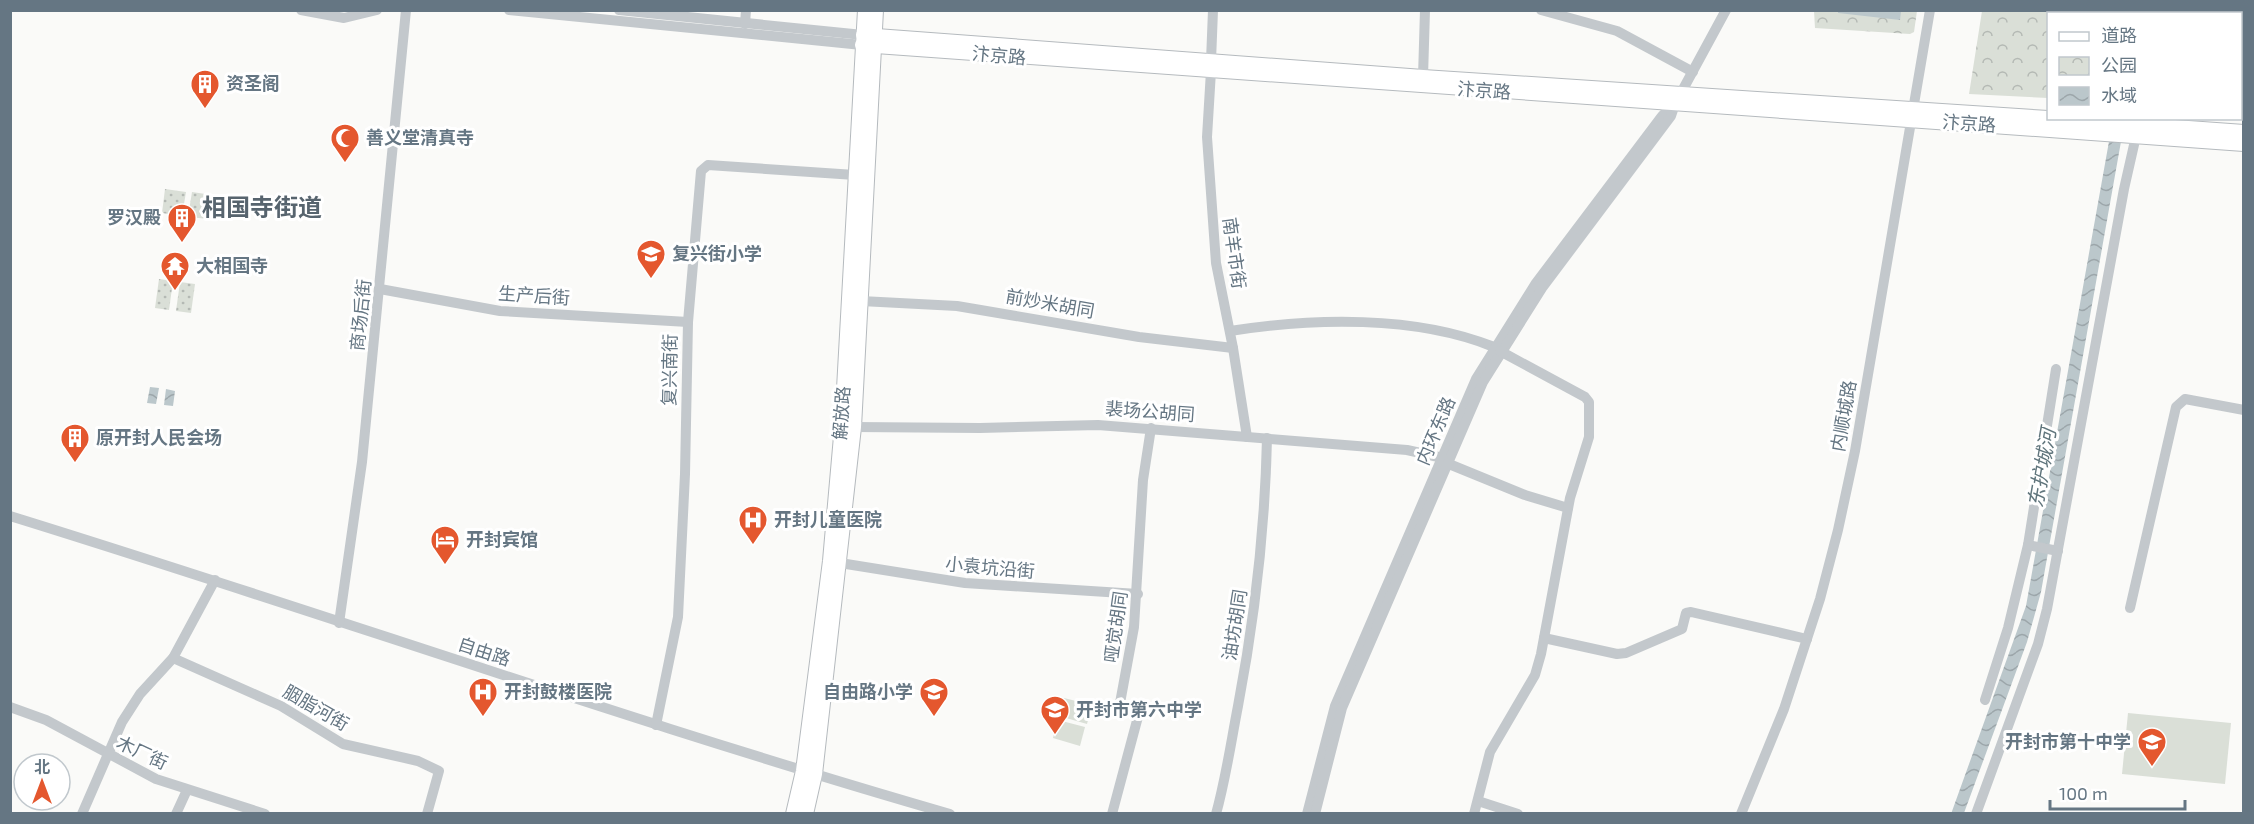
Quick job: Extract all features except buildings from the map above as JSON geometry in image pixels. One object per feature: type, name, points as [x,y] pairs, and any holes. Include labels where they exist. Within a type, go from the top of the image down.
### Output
[{"type":"main road","name":"解放路","points":[[793,813],[809,773],[840,563],[854,426],[861,301],[868,40],[865,10]]},
{"type":"main road","name":"解放路","points":[[806,813],[841,436],[855,175],[868,40],[876,10]]},
{"type":"main road","name":"汴京路","points":[[868,40],[2106,128]]},
{"type":"main road","name":"汴京路","points":[[1211,66],[1423,76],[1678,99]]},
{"type":"main road","name":"汴京路","points":[[1913,114],[2047,118]]},
{"type":"main road","name":"汴京路","points":[[2060,120],[2106,128]]},
{"type":"main road","points":[[2106,128],[2244,144]]},
{"type":"main road","points":[[2133,132],[2244,132]]},
{"type":"street","points":[[300,10],[344,18],[376,10]]},
{"type":"street","name":"商场后街","points":[[339,623],[362,462],[406,10]]},
{"type":"street","points":[[509,10],[868,40]]},
{"type":"street","points":[[619,10],[868,40]]},
{"type":"street","points":[[745,24],[746,10]]},
{"type":"street","name":"南羊市街","points":[[1213,10],[1207,138],[1208,171],[1216,263],[1247,436]]},
{"type":"street","points":[[1423,76],[1425,10]]},
{"type":"street","points":[[1541,10],[1617,31],[1693,72]]},
{"type":"street","name":"内环东路","points":[[1315,813],[1342,708],[1446,461],[1476,379],[1497,349],[1536,283],[1662,116],[1678,99],[1726,10]]},
{"type":"street","name":"内顺城路","points":[[1741,813],[1785,710],[1820,599],[1856,451],[1930,10]]},
{"type":"street","points":[[1976,813],[2038,644],[2133,132]]},
{"type":"street","name":"复兴南街","points":[[657,724],[678,617],[685,474],[688,322],[701,171],[708,165],[855,175]]},
{"type":"street","name":"生产后街","points":[[380,289],[500,311],[688,322]]},
{"type":"street","name":"前炒米胡同","points":[[861,301],[957,306],[1139,337],[1233,348]]},
{"type":"street","points":[[1230,331],[1269,325],[1301,324],[1408,326],[1444,331],[1497,349],[1585,397],[1589,402],[1589,436],[1569,508],[1535,675],[1490,752],[1474,813]]},
{"type":"street","points":[[1985,700],[2032,546],[2056,369]]},
{"type":"street","points":[[2130,608],[2176,407],[2185,399],[2244,410]]},
{"type":"street","name":"裴场公胡同","points":[[854,426],[968,428],[1098,425],[1407,450],[1446,461],[1525,495],[1569,508]]},
{"type":"street","name":"哑觉胡同","points":[[1112,813],[1139,713],[1120,706],[1138,594],[1143,480],[1150,428]]},
{"type":"street","name":"油坊胡同","points":[[1216,813],[1227,772],[1252,630],[1262,549],[1267,438]]},
{"type":"street","name":"内环东路","points":[[1307,813],[1335,706],[1446,461]]},
{"type":"street","name":"自由路","points":[[10,516],[215,580],[339,623],[809,773],[950,813]]},
{"type":"street","points":[[2032,546],[2054,550]]},
{"type":"street","name":"小袁坑沿街","points":[[840,563],[965,583],[1138,594]]},
{"type":"street","points":[[82,813],[122,722],[140,694],[173,658],[215,580]]},
{"type":"street","points":[[1544,638],[1600,651],[1626,653],[1682,629],[1686,613],[1691,612],[1807,639]]},
{"type":"street","name":"胭脂河街","points":[[173,658],[280,706],[342,744],[418,760],[439,771],[427,813]]},
{"type":"street","name":"木厂街","points":[[10,707],[46,720],[107,755],[156,779],[265,813]]},
{"type":"street","points":[[176,813],[187,790]]},
{"type":"street","points":[[1478,801],[1518,813]]},
{"type":"green space","points":[[1814,11],[1917,11],[1914,32],[1910,34],[1815,28]]},
{"type":"green space","points":[[1982,11],[2243,11],[2243,111],[2242,12],[2047,12],[2047,98],[1969,94]]},
{"type":"green space","points":[[165,189],[186,192],[182,216],[162,213]]},
{"type":"green space","points":[[192,192],[212,195],[209,219],[188,217]]},
{"type":"green space","points":[[159,279],[173,281],[169,310],[155,308]]},
{"type":"green space","points":[[180,282],[195,284],[191,313],[176,311]]},
{"type":"green space","points":[[1064,698],[1092,705],[1087,724],[1059,716]]},
{"type":"green space","points":[[2128,713],[2231,723],[2225,784],[2122,774]]},
{"type":"green space","points":[[1058,720],[1085,727],[1080,746],[1053,738]]},
{"type":"water","points":[[1901,10],[1900,20],[1838,13],[1838,11]]},
{"type":"water","points":[[2113,120],[2125,120],[2041,592],[2027,642],[1964,813],[1951,814],[2026,606]]},
{"type":"water","points":[[150,387],[159,388],[156,404],[147,403]]},
{"type":"water","points":[[166,389],[175,391],[173,406],[164,405]]},
{"type":"place","name":"资圣阁","points":[[205,110]]},
{"type":"place","name":"善义堂清真寺","points":[[345,164]]},
{"type":"place","name":"罗汉殿","points":[[182,244]]},
{"type":"place","name":"复兴街小学","points":[[651,280]]},
{"type":"place","name":"大相国寺","points":[[175,292]]},
{"type":"place","name":"原开封人民会场","points":[[75,464]]},
{"type":"place","name":"开封儿童医院","points":[[753,546]]},
{"type":"place","name":"开封宾馆","points":[[445,566]]},
{"type":"place","name":"开封鼓楼医院","points":[[483,718]]},
{"type":"place","name":"自由路小学","points":[[934,718]]},
{"type":"place","name":"开封市第六中学","points":[[1055,736]]},
{"type":"place","name":"开封市第十中学","points":[[2152,768]]},
{"type":"district","name":"相国寺街道","points":[[262,208]]},
{"type":"water label","name":"东护城河","points":[[2042,468]]}]
